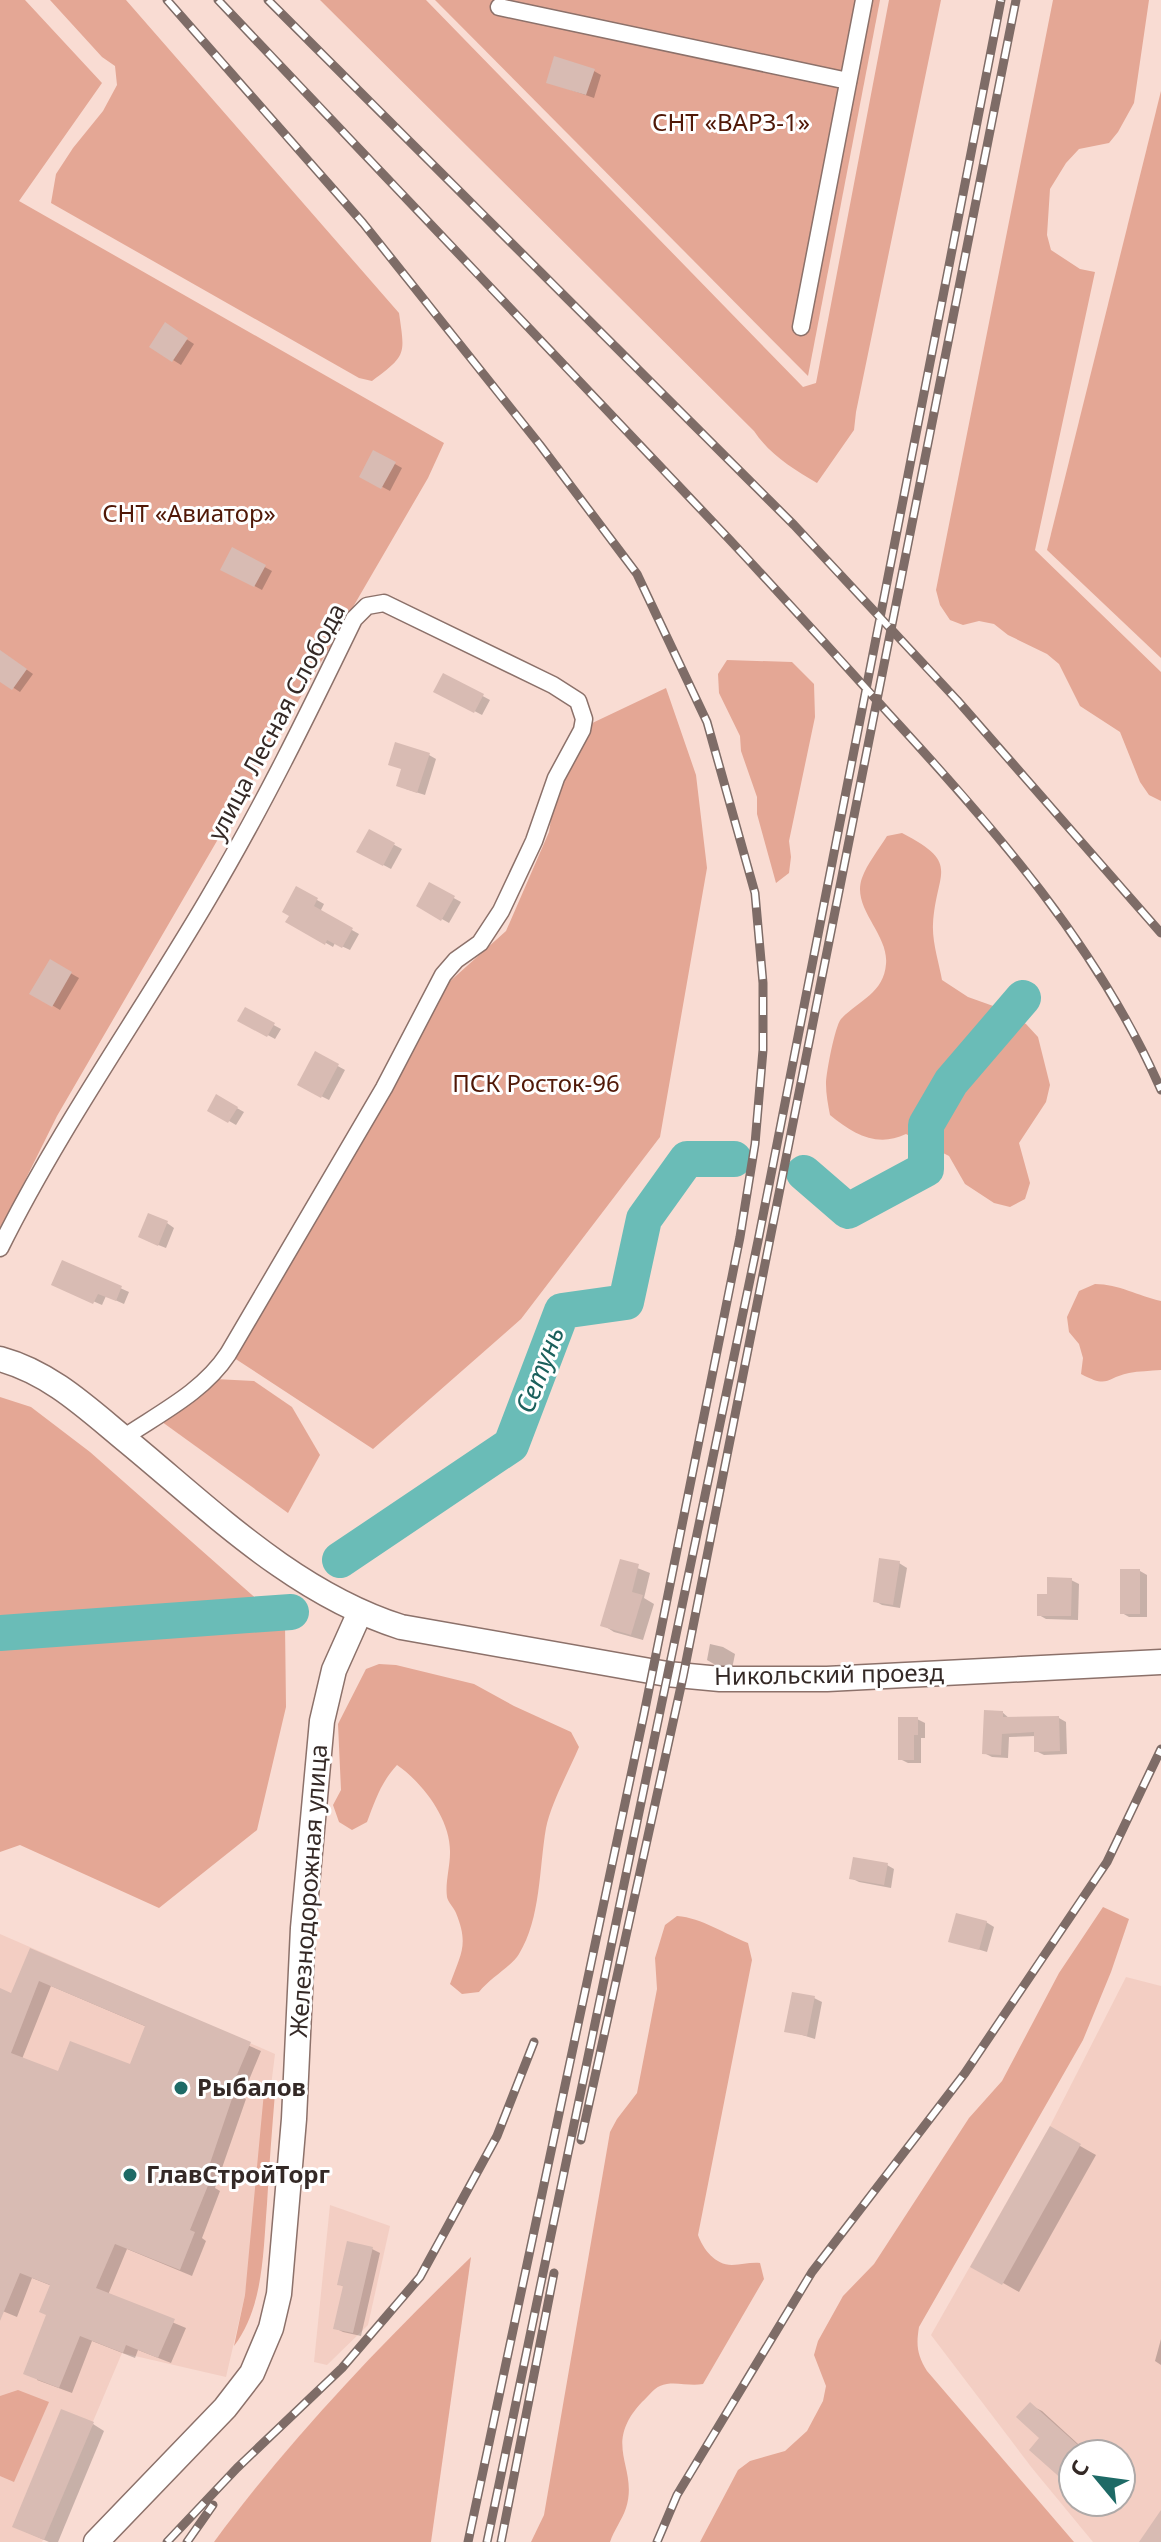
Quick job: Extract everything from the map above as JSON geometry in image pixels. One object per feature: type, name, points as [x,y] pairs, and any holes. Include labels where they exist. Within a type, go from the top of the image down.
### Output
[{"type":"main road","name":"Никольский проезд","points":[[0,1359],[63,1388],[278,1566],[360,1612],[401,1627],[653,1672],[720,1679],[827,1679],[1161,1662]]},
{"type":"main road","name":"Железнодорожная улица","points":[[96,2542],[225,2408],[252,2373],[271,2328],[279,2294],[294,2119],[303,1928],[322,1721],[334,1670],[360,1612]]},
{"type":"street","points":[[801,327],[864,0]]},
{"type":"street","points":[[499,7],[848,81]]},
{"type":"street","name":"улица Лесная Слобода","points":[[0,1248],[34,1184],[208,899],[268,793],[354,619],[367,606],[384,603],[527,671],[578,701],[584,719],[582,730],[556,778],[534,841],[501,911],[480,943],[456,960],[443,975],[384,1088],[228,1354],[218,1370],[196,1389],[123,1438]]},
{"type":"shaded area","name":"ГлавСтройТорг","points":[[0,1934],[275,2054],[245,2295],[226,2377],[122,2353],[42,2542],[0,2542]]},
{"type":"shaded area","points":[[1126,1977],[1161,1986],[1161,2542],[1093,2542],[1073,2518],[1137,2518],[1137,2438],[1057,2438],[1057,2498],[931,2335],[1050,2126]]},
{"type":"shaded area","points":[[330,2205],[390,2226],[368,2325],[327,2365],[314,2362]]},
{"type":"green space","name":"СНТ «Авиатор»","points":[[0,0],[25,0],[102,83],[19,201],[444,443],[428,478],[57,1116],[0,1231]]},
{"type":"green space","points":[[50,0],[126,0],[399,313],[402,346],[398,359],[392,365],[372,381],[359,378],[51,203],[56,174],[103,111],[117,85],[115,66],[102,57]]},
{"type":"green space","points":[[320,0],[426,0],[803,387],[816,383],[889,0],[941,0],[854,430],[817,483],[767,447]]},
{"type":"green space","name":"СНТ «ВАРЗ-1»","points":[[435,0],[880,0],[808,376]]},
{"type":"green space","points":[[1053,0],[1149,0],[1134,103],[1109,143],[1079,149],[1050,189],[1047,235],[1051,250],[1080,269],[1095,272],[1035,550],[1161,672],[1161,801],[1149,795],[1140,782],[1120,732],[1080,706],[1059,664],[994,624],[979,621],[963,625],[950,620],[940,605],[936,590]]},
{"type":"green space","points":[[1161,91],[1161,658],[1047,550]]},
{"type":"green space","points":[[727,660],[792,662],[814,684],[815,717],[789,841],[789,873],[776,883],[757,814],[757,797],[741,751],[740,736],[719,693],[718,674]]},
{"type":"green space","name":"ПСК Росток-96","points":[[666,688],[696,775],[707,868],[660,1137],[521,1319],[373,1449],[228,1354],[438,992],[506,931],[549,832],[555,794],[586,726]]},
{"type":"green space","points":[[902,833],[933,853],[939,861],[941,870],[933,931],[942,980],[968,997],[996,1007],[1026,1024],[1038,1037],[1050,1085],[1046,1102],[1019,1143],[1030,1183],[1025,1199],[1010,1207],[994,1203],[965,1184],[949,1156],[906,1134],[885,1140],[866,1137],[830,1115],[826,1078],[839,1023],[881,982],[886,964],[882,942],[862,900],[862,878],[887,836]]},
{"type":"green space","points":[[1095,1284],[1161,1301],[1161,1370],[1129,1373],[1102,1382],[1081,1374],[1083,1358],[1079,1344],[1069,1332],[1067,1317],[1079,1291]]},
{"type":"green space","points":[[215,1379],[254,1381],[292,1407],[320,1455],[288,1513],[158,1419]]},
{"type":"green space","points":[[0,1397],[31,1407],[90,1452],[285,1624],[286,1707],[257,1830],[159,1908],[20,1845],[0,1852]]},
{"type":"green space","points":[[379,1664],[396,1665],[474,1684],[571,1732],[579,1747],[548,1818],[535,1909],[526,1940],[516,1959],[479,1992],[462,1994],[450,1984],[463,1941],[456,1913],[447,1897],[449,1840],[434,1803],[397,1765],[383,1785],[367,1822],[352,1830],[339,1822],[333,1805],[341,1790],[338,1724],[366,1669]]},
{"type":"green space","points":[[1103,1907],[1129,1919],[1083,2040],[919,2327],[918,2339],[919,2355],[927,2371],[1074,2542],[700,2542],[738,2470],[750,2461],[785,2451],[807,2431],[823,2401],[826,2386],[814,2355],[818,2341],[843,2296],[874,2264],[969,2118],[1002,2081],[1059,1973]]},
{"type":"green space","points":[[677,1916],[704,1923],[748,1943],[752,1960],[698,2235],[706,2251],[720,2262],[732,2265],[760,2263],[764,2279],[703,2384],[660,2386],[630,2418],[622,2444],[629,2493],[626,2508],[610,2542],[531,2542],[544,2515],[610,2132],[637,2093],[657,1989],[655,1958],[665,1925]]},
{"type":"green space","points":[[264,2092],[275,2093],[263,2259],[251,2314],[234,2346],[245,2295]]},
{"type":"green space","points":[[471,2257],[431,2542],[214,2542],[336,2394]]},
{"type":"green space","points":[[18,2390],[49,2402],[14,2482],[0,2476],[0,2396]]},
{"type":"building","points":[[554,56],[595,69],[586,95],[546,83]]},
{"type":"building","points":[[165,322],[188,338],[172,362],[149,347]]},
{"type":"building","points":[[373,450],[396,462],[381,489],[359,477]]},
{"type":"building","points":[[232,547],[266,565],[254,587],[220,570]]},
{"type":"building","points":[[0,650],[27,669],[12,690],[0,682]]},
{"type":"building","points":[[443,673],[484,694],[474,713],[433,692]]},
{"type":"building","points":[[395,742],[430,753],[417,793],[396,786],[401,769],[388,765]]},
{"type":"building","points":[[369,829],[395,843],[383,866],[356,852]]},
{"type":"building","points":[[429,882],[455,896],[441,921],[416,906]]},
{"type":"building","points":[[296,886],[318,898],[314,906],[353,928],[342,948],[327,940],[325,945],[285,922],[289,916],[282,912]]},
{"type":"building","points":[[50,959],[72,972],[52,1007],[29,994]]},
{"type":"building","points":[[245,1007],[275,1023],[267,1037],[237,1021]]},
{"type":"building","points":[[315,1051],[339,1064],[321,1098],[297,1085]]},
{"type":"building","points":[[216,1094],[238,1107],[228,1123],[207,1111]]},
{"type":"building","points":[[148,1213],[168,1221],[158,1246],[138,1237]]},
{"type":"building","points":[[62,1260],[122,1286],[116,1301],[98,1294],[93,1304],[51,1285]]},
{"type":"building","points":[[879,1558],[900,1561],[893,1605],[873,1602]]},
{"type":"building","points":[[620,1559],[639,1564],[632,1592],[643,1595],[631,1635],[600,1626]]},
{"type":"building","points":[[1120,1569],[1140,1569],[1140,1614],[1120,1614]]},
{"type":"building","points":[[1047,1577],[1072,1578],[1071,1616],[1037,1616],[1037,1594],[1047,1594]]},
{"type":"building","points":[[984,1710],[1003,1711],[1003,1717],[1059,1716],[1060,1751],[1034,1752],[1034,1732],[1002,1734],[1001,1755],[982,1754]]},
{"type":"building","points":[[898,1717],[918,1717],[914,1760],[898,1760]]},
{"type":"building","points":[[853,1857],[888,1863],[884,1885],[849,1879]]},
{"type":"building","points":[[956,1913],[987,1921],[979,1950],[948,1942]]},
{"type":"building","name":"ГлавСтройТорг","points":[[30,1948],[251,2042],[231,2089],[235,2090],[204,2181],[209,2183],[190,2230],[195,2232],[180,2270],[115,2244],[96,2288],[175,2319],[158,2358],[126,2345],[123,2353],[80,2336],[59,2388],[23,2374],[46,2315],[39,2312],[50,2285],[20,2273],[0,2321],[0,1988],[11,1993]],"holes":[[[39,1981],[145,2026],[130,2064],[70,2041],[58,2071],[11,2053]]]},
{"type":"building","points":[[792,1992],[815,1996],[807,2036],[784,2032]]},
{"type":"building","points":[[1050,2126],[1081,2144],[1002,2285],[970,2267]]},
{"type":"building","points":[[347,2241],[373,2247],[353,2333],[333,2329],[343,2286],[337,2285]]},
{"type":"building","points":[[1030,2402],[1070,2438],[1057,2438],[1057,2475],[1029,2450],[1039,2438],[1016,2417]]},
{"type":"building","points":[[61,2409],[94,2422],[44,2540],[12,2527]]},
{"type":"building","points":[[1161,2510],[1161,2542],[1139,2542]]},
{"type":"waterway","name":"Сетунь","points":[[804,1173],[848,1211],[926,1169],[926,1125],[951,1082],[1023,998]]},
{"type":"waterway","name":"Сетунь","points":[[340,1560],[511,1445],[562,1311],[626,1302],[644,1219],[687,1159],[734,1159]]},
{"type":"waterway","name":"Сетунь","points":[[0,1633],[291,1612]]},
{"type":"railway","points":[[167,0],[363,223],[540,445],[637,574],[707,722],[755,893],[763,983],[763,1050],[755,1144],[740,1237],[644,1714],[468,2542]]},
{"type":"railway","points":[[218,0],[728,538],[968,802],[1006,846],[1076,939],[1136,1038],[1161,1090]]},
{"type":"railway","points":[[268,0],[794,525],[957,700],[1161,933]]},
{"type":"railway","points":[[487,2542],[758,1241],[1001,0]]},
{"type":"railway","points":[[581,2140],[683,1677],[1016,0]]},
{"type":"railway","points":[[657,2542],[677,2495],[812,2272],[965,2073],[1107,1862],[1161,1749]]},
{"type":"railway","points":[[167,2542],[237,2468],[342,2368],[420,2277],[497,2136],[534,2042]]},
{"type":"railway","points":[[501,2542],[554,2273]]},
{"type":"railway","points":[[187,2542],[213,2505]]},
{"type":"place","name":"Рыбалов","points":[[181,2088]]},
{"type":"place","name":"ГлавСтройТорг","points":[[130,2175]]}]
